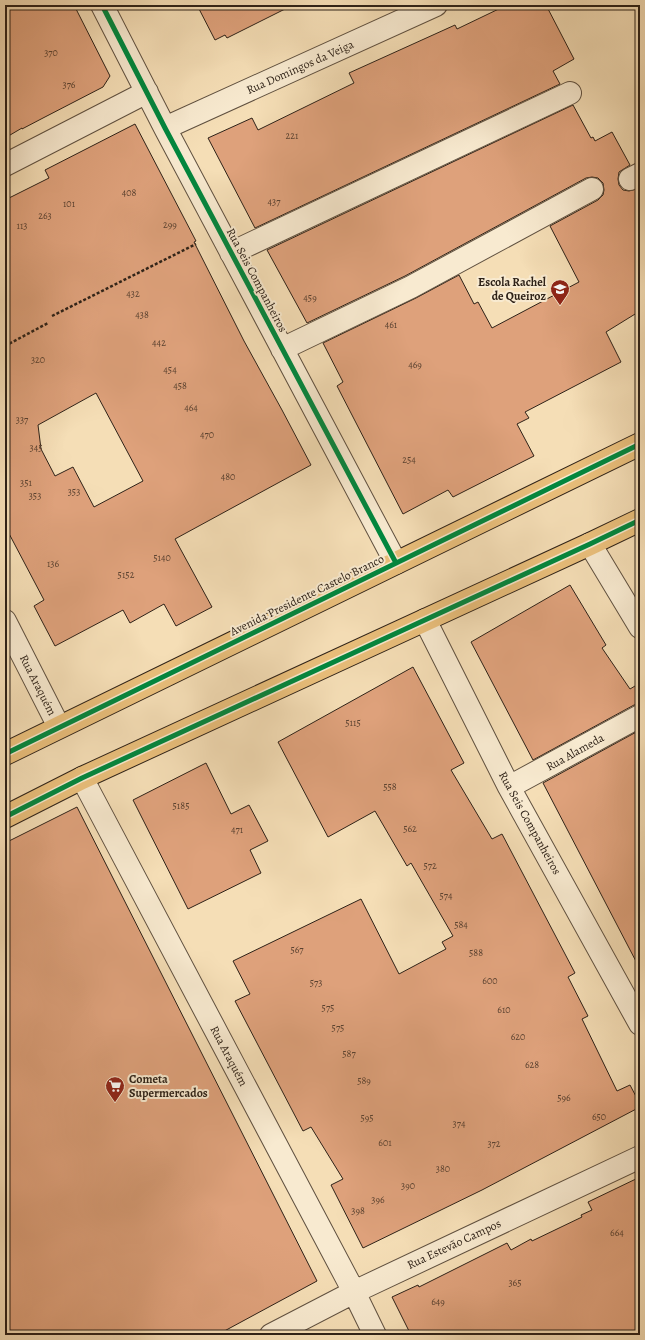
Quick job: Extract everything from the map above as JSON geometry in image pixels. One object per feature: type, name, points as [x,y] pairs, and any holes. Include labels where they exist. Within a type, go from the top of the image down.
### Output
[{"type":"main road","name":"Avenida Presidente Castelo Branco","points":[[5,754],[640,444]]},
{"type":"main road","points":[[5,817],[82,778],[640,520]]},
{"type":"street","name":"Rua Seis Companheiros","points":[[102,5],[165,128],[396,563]]},
{"type":"street","name":"Rua Domingos da Veiga","points":[[165,128],[436,5]]},
{"type":"street","points":[[5,165],[147,92]]},
{"type":"street","points":[[231,253],[570,93]]},
{"type":"street","points":[[282,349],[411,287],[592,189]]},
{"type":"street","points":[[590,544],[640,627]]},
{"type":"street","name":"Rua Seis Companheiros","points":[[425,620],[510,787],[640,1024]]},
{"type":"street","name":"Rua Araquém","points":[[5,621],[59,727]]},
{"type":"street","name":"Rua Alameda","points":[[510,787],[640,716]]},
{"type":"street","name":"Rua Araquém","points":[[82,778],[354,1292],[375,1335]]},
{"type":"street","name":"Rua Estevão Campos","points":[[271,1335],[354,1292],[640,1157]]},
{"type":"path","points":[[52,316],[220,232]]},
{"type":"path","points":[[5,346],[48,323]]},
{"type":"building","points":[[5,5],[74,5],[110,76],[103,87],[5,138]]},
{"type":"building","points":[[197,5],[293,5],[227,38],[225,35],[215,40]]},
{"type":"building","points":[[507,5],[546,5],[574,59],[553,71],[560,84],[255,228],[208,138],[252,118],[258,130],[354,83],[349,73],[455,25],[457,29]]},
{"type":"building","points":[[573,105],[591,138],[593,137],[595,141],[612,132],[630,165],[619,172],[619,185],[623,190],[629,191],[640,188],[640,311],[606,332],[621,362],[525,412],[529,418],[517,424],[534,456],[453,497],[448,490],[403,514],[337,386],[343,382],[323,343],[416,298],[459,275],[474,304],[478,302],[492,328],[579,282],[550,226],[598,200],[603,195],[603,183],[598,178],[586,178],[405,276],[307,323],[267,250]]},
{"type":"building","points":[[135,124],[196,241],[194,242],[244,341],[311,465],[175,539],[212,607],[176,626],[164,604],[130,623],[123,610],[55,646],[34,606],[44,600],[5,526],[5,200],[49,178],[45,170]],"holes":[[[96,393],[143,481],[94,507],[73,467],[55,476],[41,449],[38,425]]]},
{"type":"building","points":[[570,585],[606,645],[602,648],[630,689],[640,683],[640,704],[634,705],[533,760],[471,642]]},
{"type":"building","points":[[413,667],[464,763],[451,770],[492,839],[502,834],[575,973],[568,977],[588,1016],[582,1019],[617,1091],[630,1085],[640,1104],[640,1107],[482,1190],[363,1248],[331,1185],[343,1179],[311,1127],[303,1131],[235,1001],[250,994],[233,961],[361,899],[399,974],[446,949],[442,942],[453,936],[411,863],[407,866],[375,811],[328,837],[278,742]]},
{"type":"building","points":[[640,730],[640,969],[543,783]]},
{"type":"building","points":[[206,763],[231,814],[249,805],[268,841],[250,850],[261,873],[188,909],[133,800]]},
{"type":"building","points":[[77,807],[317,1281],[217,1335],[11,1335],[5,1323],[5,843]]},
{"type":"building","points":[[640,1177],[640,1335],[411,1335],[392,1297],[418,1285],[419,1287],[507,1243],[511,1250],[531,1239],[532,1241],[582,1217],[581,1215],[592,1210],[588,1202]]},
{"type":"cycle path","points":[[102,5],[165,128],[396,563]]},
{"type":"cycle path","points":[[5,754],[640,444]]},
{"type":"cycle path","points":[[5,817],[82,778],[640,520]]},
{"type":"place","name":"Escola Rachel de Queiroz","points":[[560,306]]},
{"type":"place","name":"Cometa Supermercados","points":[[115,1103]]}]
